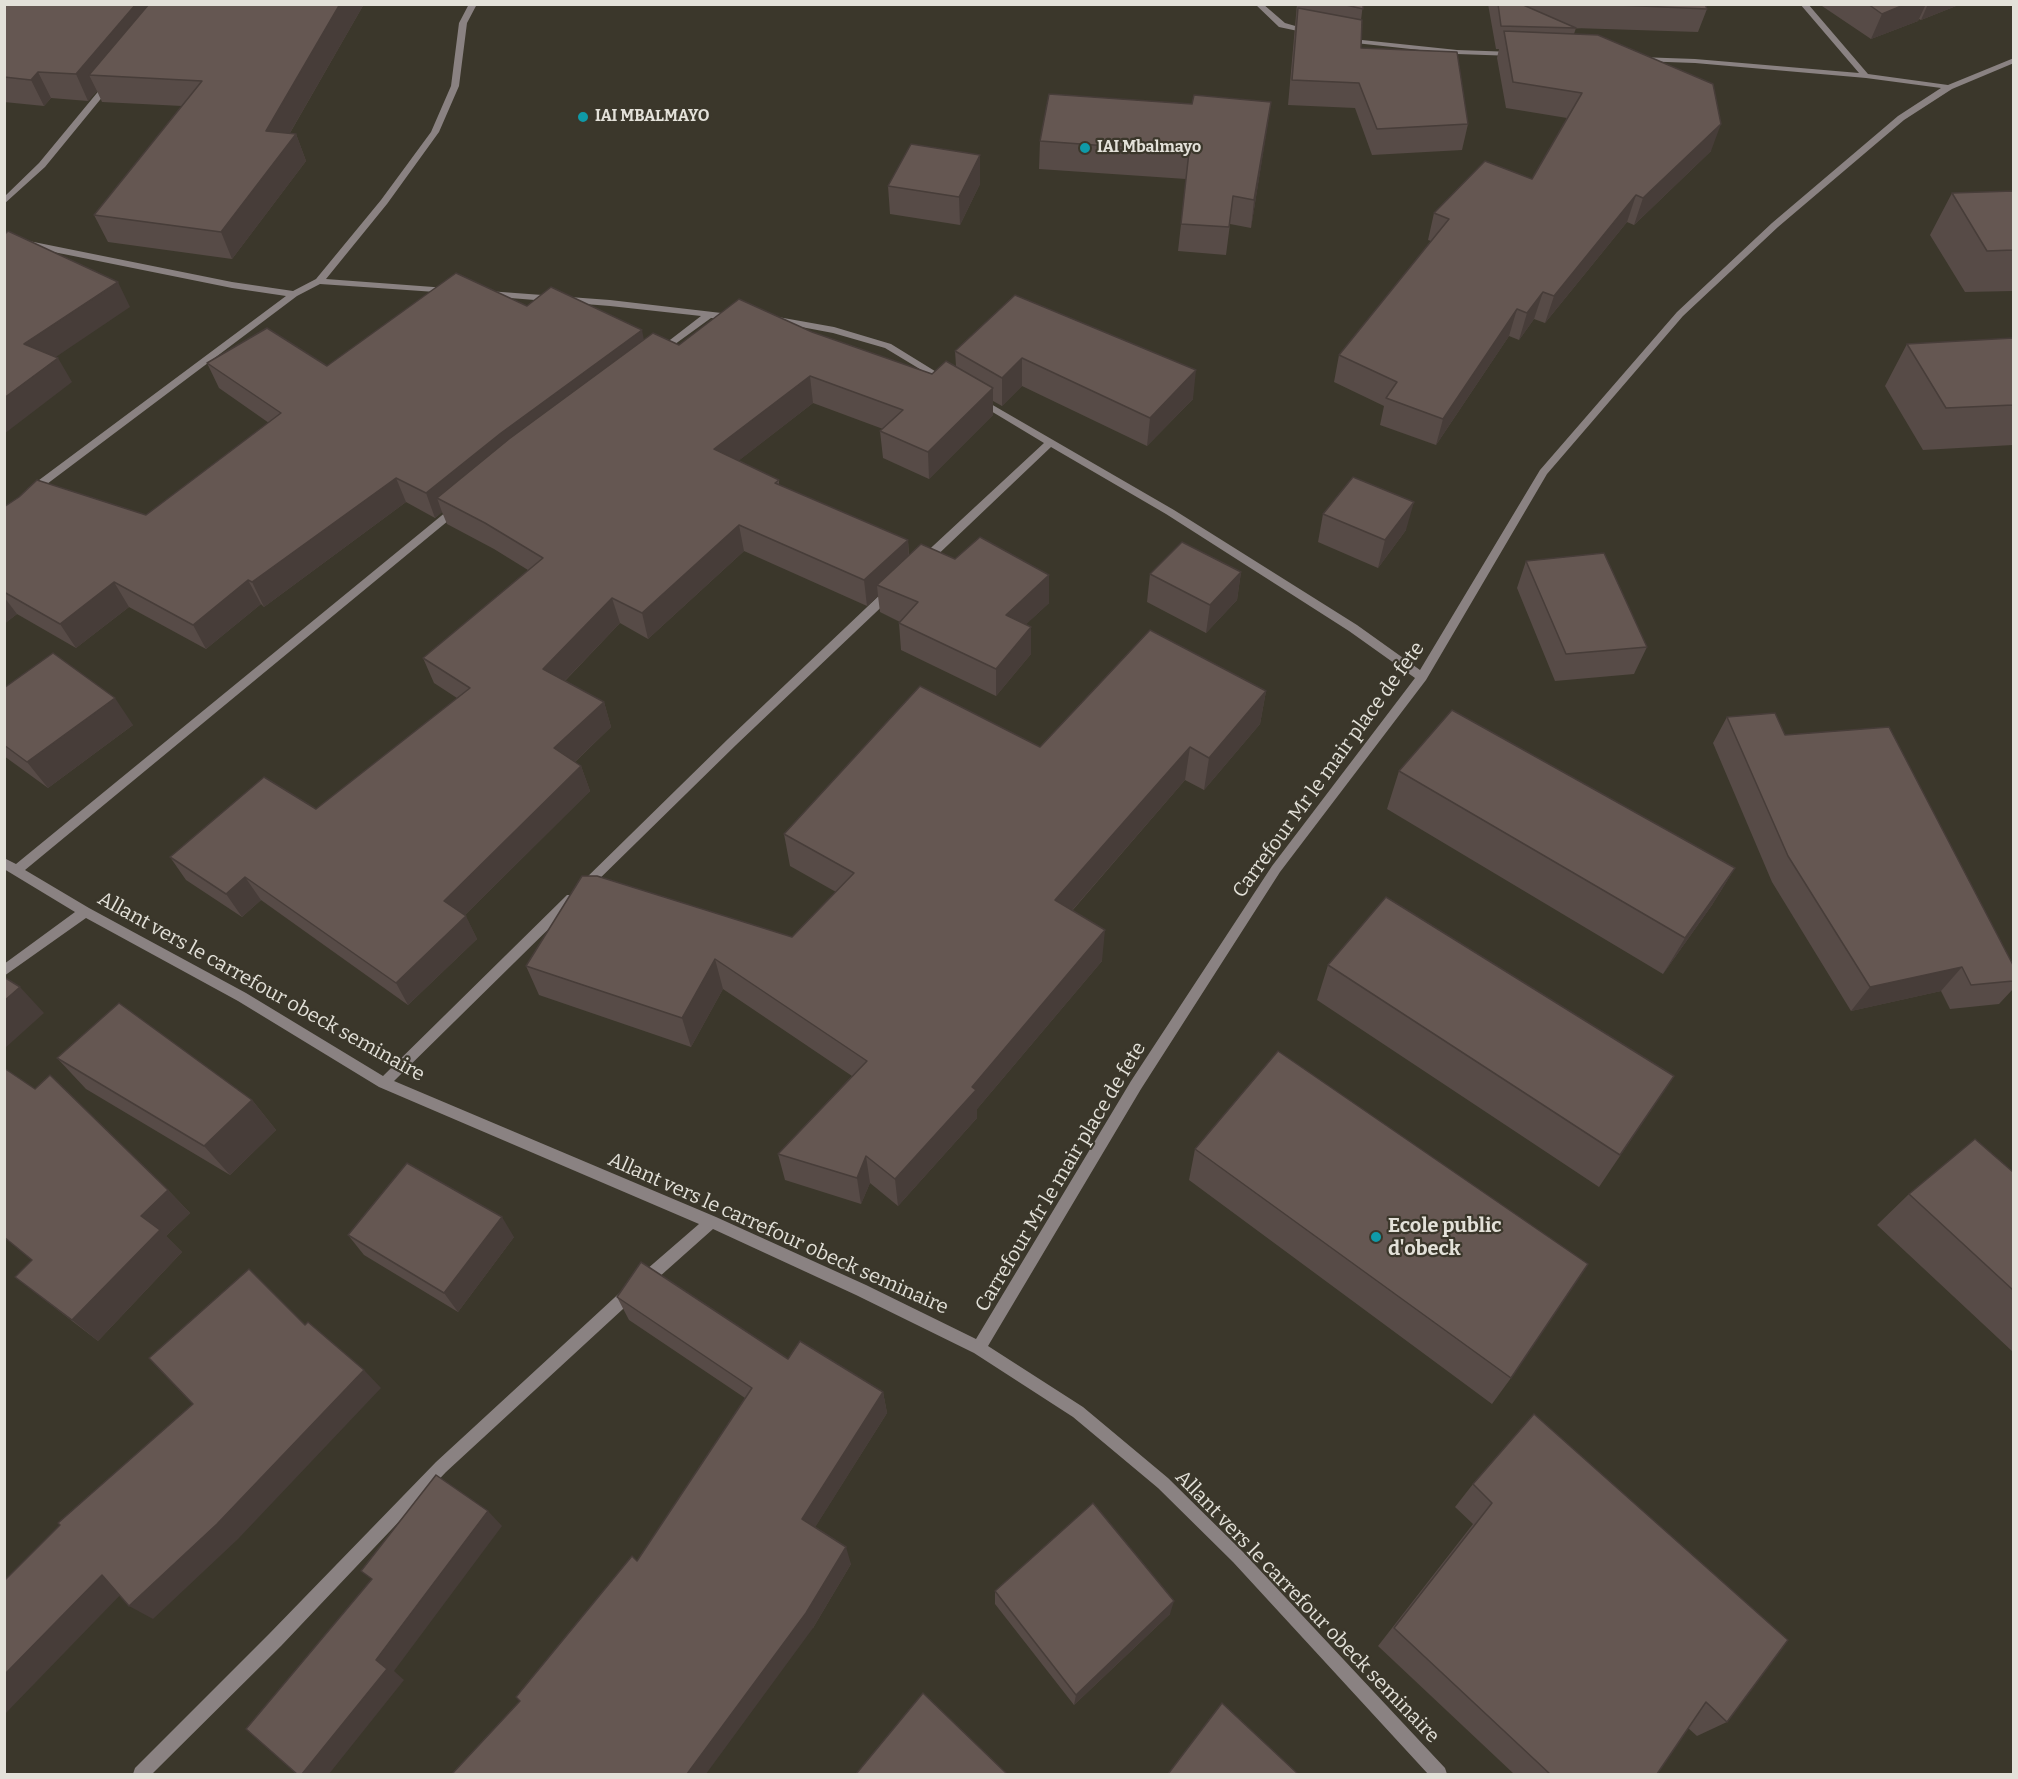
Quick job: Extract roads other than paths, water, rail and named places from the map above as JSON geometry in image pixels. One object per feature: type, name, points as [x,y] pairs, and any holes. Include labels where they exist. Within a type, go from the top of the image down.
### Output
[{"type":"street","points":[[21,499],[294,294],[319,282],[384,202],[435,132],[454,86],[463,23],[472,4]]},
{"type":"street","points":[[1258,4],[1282,25],[1324,35]]},
{"type":"street","points":[[1803,4],[1866,76]]},
{"type":"street","points":[[1334,37],[1456,52],[1528,55]]},
{"type":"street","points":[[1635,59],[1695,61],[1866,76],[1949,87]]},
{"type":"street","name":"Carrefour Mr le mair place de fete","points":[[979,1348],[1136,1085],[1276,869],[1422,677],[1543,472],[1680,314],[1775,225],[1901,118],[1949,87],[2013,60]]},
{"type":"street","points":[[4,202],[42,165],[113,79]]},
{"type":"street","points":[[4,239],[232,285],[294,294]]},
{"type":"street","points":[[319,282],[461,292]]},
{"type":"street","points":[[473,293],[610,303],[708,316],[742,318]]},
{"type":"street","points":[[652,358],[708,316]]},
{"type":"street","points":[[764,319],[834,330],[888,346],[958,388]]},
{"type":"street","points":[[968,394],[1170,512],[1353,628],[1422,677]]},
{"type":"street","points":[[912,572],[1050,443]]},
{"type":"street","points":[[11,866],[467,500]]},
{"type":"street","points":[[384,1083],[732,742],[895,588]]},
{"type":"street","name":"Allant vers le carrefour obeck seminaire","points":[[11,866],[85,912],[242,997],[384,1083],[711,1222],[861,1290],[979,1348],[1078,1412],[1163,1483],[1238,1557],[1439,1774]]},
{"type":"street","points":[[4,971],[85,912]]},
{"type":"street","points":[[141,1774],[275,1640],[441,1467],[711,1222]]},
{"type":"place","name":"IAI MBALMAYO","points":[[583,117]]},
{"type":"place","name":"IAI Mbalmayo","points":[[1085,148]]},
{"type":"place","name":"Ecole public d'obeck","points":[[1376,1237]]}]
